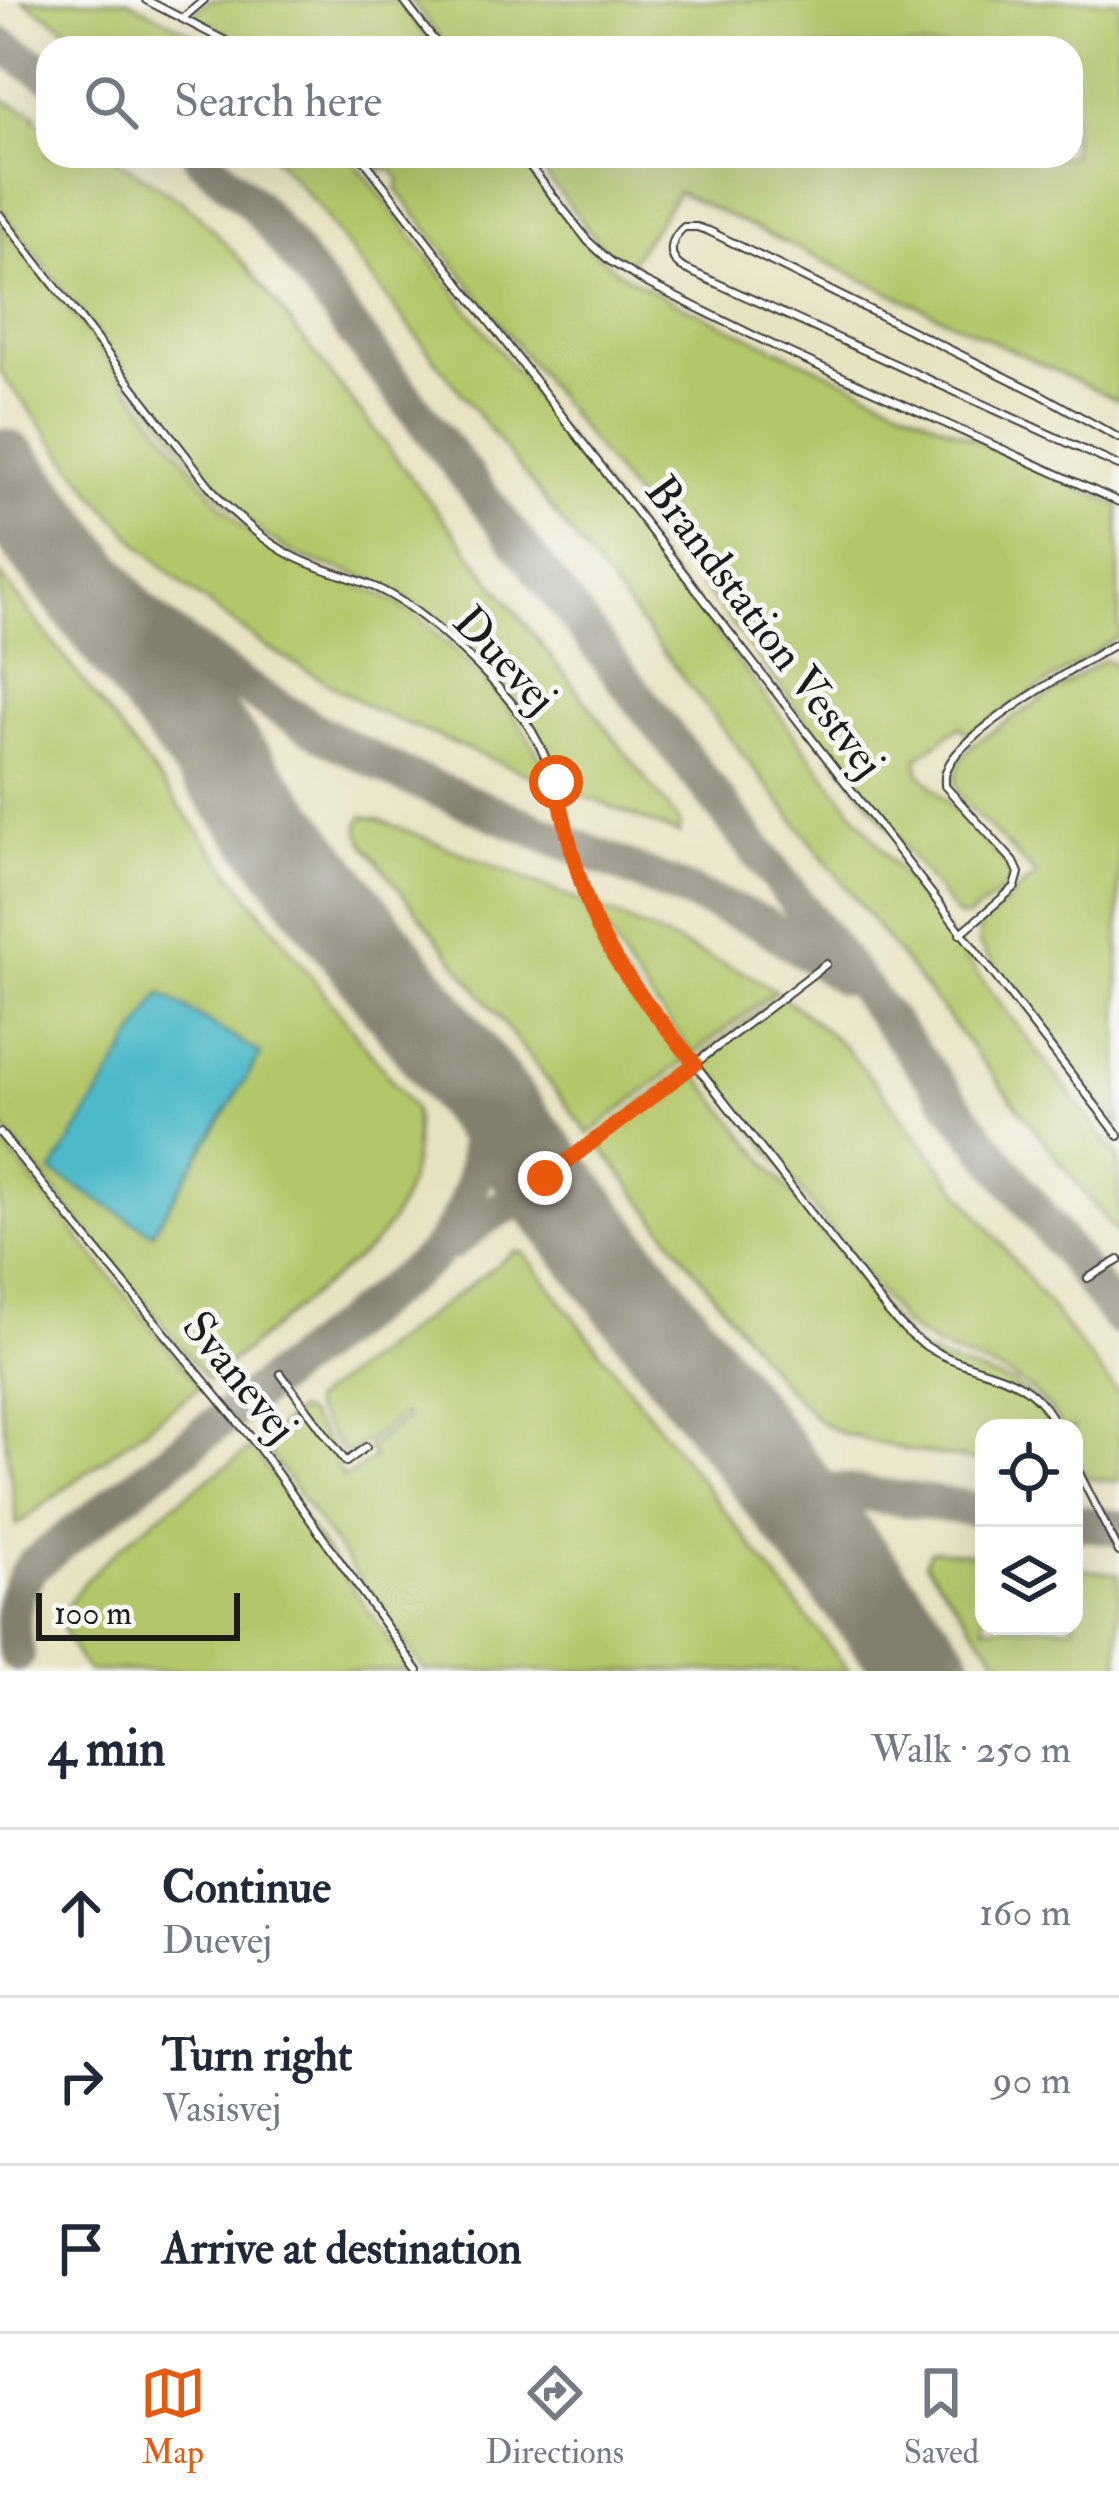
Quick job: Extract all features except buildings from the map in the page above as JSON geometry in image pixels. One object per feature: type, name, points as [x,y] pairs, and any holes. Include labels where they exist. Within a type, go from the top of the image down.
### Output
[{"type":"lane","points":[[146,0],[217,36]]},
{"type":"lane","points":[[183,18],[203,0]]},
{"type":"lane","points":[[403,0],[431,36]]},
{"type":"lane","name":"Brandstation Vestvej","points":[[370,168],[1119,1136]]},
{"type":"lane","points":[[531,168],[588,241],[643,281],[821,368],[1119,502]]},
{"type":"lane","name":"Duevej","points":[[0,215],[222,502],[262,539],[288,554],[406,604],[474,664],[521,716],[551,766],[587,903],[642,996],[905,1331],[944,1357],[1020,1384],[1051,1419]]},
{"type":"lane","points":[[1119,438],[1038,393],[698,227],[684,227],[674,236],[674,262],[681,267],[1119,466]]},
{"type":"lane","points":[[960,934],[1015,887],[1019,872],[945,786],[949,764],[982,730],[1119,642]]},
{"type":"lane","points":[[545,1178],[826,964]]},
{"type":"lane","name":"Svanevej","points":[[0,1133],[257,1444],[418,1671]]},
{"type":"lane","points":[[1088,1278],[1119,1260]]},
{"type":"lane","points":[[281,1373],[346,1462],[366,1447]]},
{"type":"lane","points":[[1083,1481],[1119,1552]]},
{"type":"green space","points":[[22,0],[128,0],[197,36],[79,36]]},
{"type":"green space","points":[[209,0],[398,0],[426,36],[232,36],[192,15]]},
{"type":"green space","points":[[410,0],[1119,0],[1119,401],[678,192],[628,266],[602,247],[540,168],[1083,168],[1083,36],[438,36]]},
{"type":"green space","points":[[0,99],[36,114],[36,168],[130,168],[182,201],[209,225],[249,269],[675,816],[679,834],[561,787],[552,760],[515,702],[434,621],[374,581],[282,547],[224,499],[0,208]]},
{"type":"green space","points":[[283,168],[359,168],[366,176],[1119,1158],[1119,1237],[341,239]]},
{"type":"green space","points":[[379,168],[528,168],[589,248],[617,271],[664,297],[1119,506],[1119,636],[968,735],[960,726],[917,758],[919,772],[1002,859],[1010,877],[998,895],[967,918],[958,917],[397,190],[400,179],[390,169]]},
{"type":"green space","points":[[0,221],[220,504],[277,552],[380,594],[424,622],[509,708],[553,785],[374,710],[263,645],[187,588],[140,545],[0,372]]},
{"type":"green space","points":[[0,574],[414,1109],[409,1182],[385,1230],[373,1245],[208,1381],[0,1123]]},
{"type":"green space","points":[[1103,660],[1110,661],[1119,674],[1119,1125],[979,945],[979,925],[1036,875],[965,803],[956,780],[959,765],[973,744]]},
{"type":"green space","points":[[363,816],[582,902],[615,966],[687,1059],[589,1134],[365,845],[359,831]]},
{"type":"green space","points":[[594,906],[776,991],[693,1054],[630,971]]},
{"type":"green space","points":[[781,995],[842,1044],[1119,1395],[1119,1482],[1086,1478],[1083,1419],[1056,1419],[1028,1388],[1009,1376],[946,1351],[903,1323],[698,1059]]},
{"type":"green space","points":[[690,1066],[907,1340],[923,1353],[1015,1385],[1047,1419],[975,1419],[975,1461],[905,1450],[841,1433],[819,1421],[779,1380],[595,1139]]},
{"type":"green space","points":[[0,1140],[200,1387],[17,1525],[0,1398]]},
{"type":"green space","points":[[514,1252],[524,1253],[849,1671],[425,1671],[261,1442],[298,1410],[337,1455],[336,1467],[344,1478],[374,1458],[368,1448],[406,1419],[404,1414],[350,1454],[343,1452],[312,1409],[312,1401]]},
{"type":"green space","points":[[252,1448],[412,1671],[87,1671],[63,1627],[70,1601],[114,1553]]},
{"type":"green space","points":[[930,1551],[975,1555],[975,1629],[925,1563]]},
{"type":"green space","points":[[1083,1569],[1119,1574],[1119,1671],[1007,1671],[980,1635],[1083,1635]]},
{"type":"water","points":[[161,993],[261,1054],[152,1233],[52,1172]]},
{"type":"taxiway","points":[[0,44],[36,66]]},
{"type":"taxiway","points":[[213,168],[271,224],[1119,1318]]},
{"type":"taxiway","points":[[0,474],[116,589],[168,632],[241,685],[320,733],[404,776],[762,923],[843,977]]},
{"type":"taxiway","points":[[17,1654],[14,1608],[32,1566],[431,1258],[449,1234],[462,1211],[476,1163],[472,1113],[453,1060]]},
{"type":"taxiway","points":[[451,1243],[495,1211],[524,1201],[556,1207],[575,1217]]},
{"type":"taxiway","points":[[758,1453],[789,1475],[826,1489],[975,1509]]},
{"type":"taxiway","points":[[1083,1523],[1119,1528]]},
{"type":"runway","points":[[0,475],[927,1671]]},
{"type":"route","points":[[545,1178],[695,1064],[599,930],[587,903],[556,782]]}]
